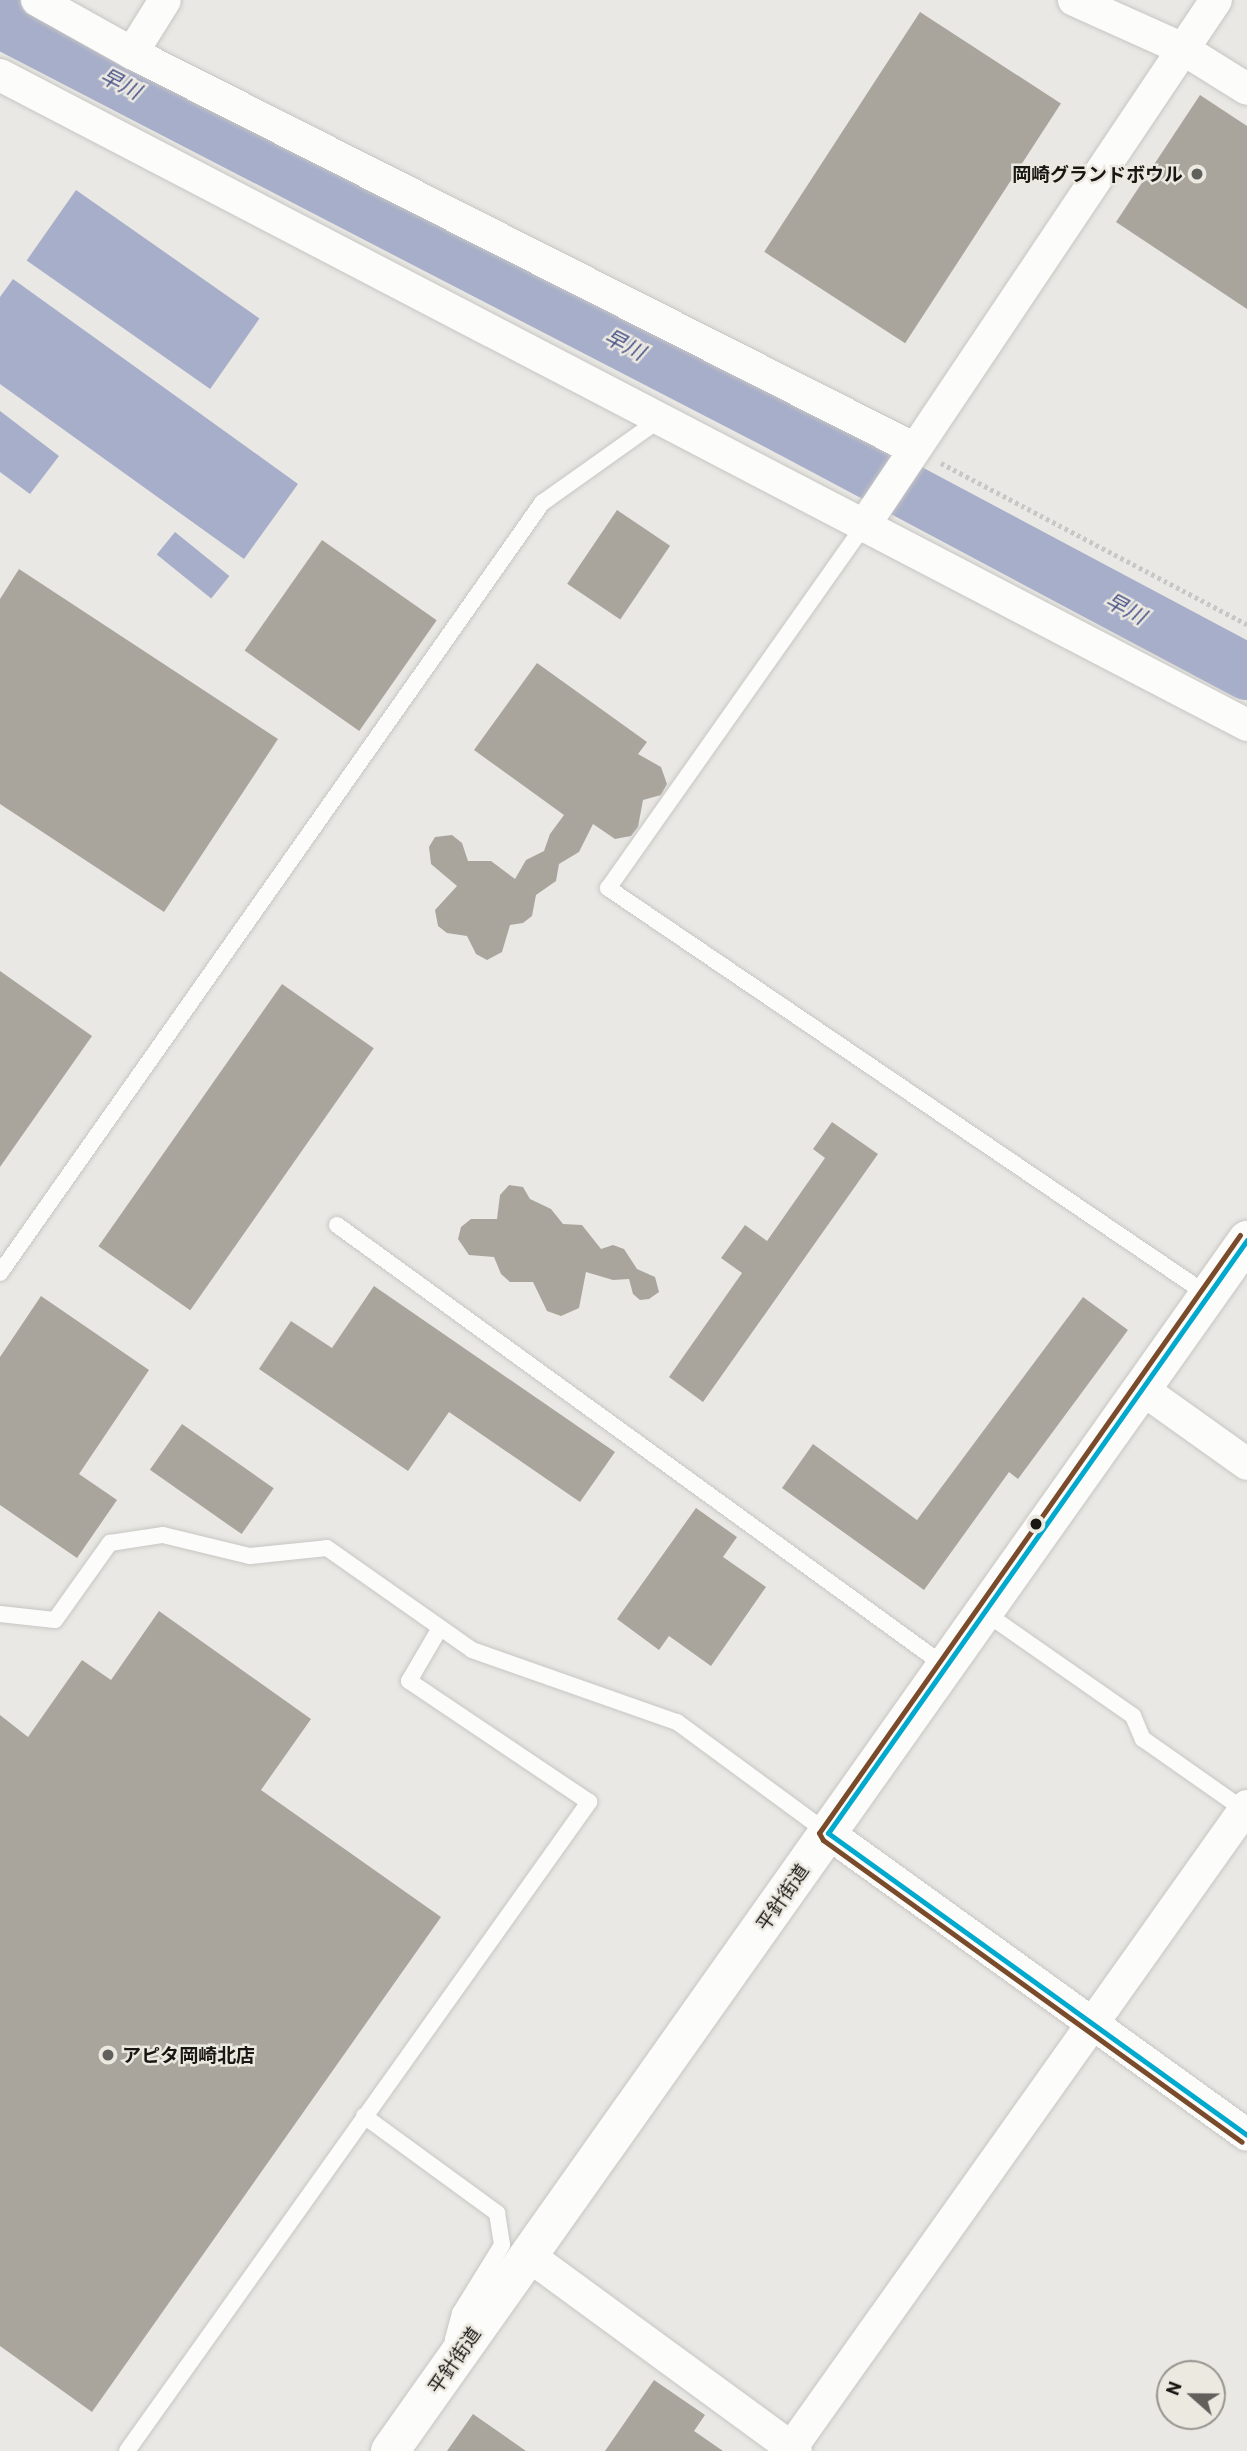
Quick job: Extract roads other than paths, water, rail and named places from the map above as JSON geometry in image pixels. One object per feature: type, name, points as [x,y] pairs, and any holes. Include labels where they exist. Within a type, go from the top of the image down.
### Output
[{"type":"main road","name":"平針街道","points":[[390,2451],[1247,1240]]},
{"type":"street","points":[[37,0],[132,53],[915,449]]},
{"type":"street","points":[[132,53],[164,0]]},
{"type":"street","points":[[1074,0],[1183,49],[1247,89]]},
{"type":"street","points":[[863,527],[1216,0]]},
{"type":"street","points":[[0,75],[1247,726]]},
{"type":"street","points":[[1142,1389],[1247,1464]]},
{"type":"street","points":[[528,2255],[792,2450],[1246,1808]]},
{"type":"street","points":[[828,1832],[1247,2135]]},
{"type":"lane","points":[[0,1273],[542,503],[659,420]]},
{"type":"lane","points":[[863,527],[608,888],[1208,1295]]},
{"type":"lane","points":[[337,1225],[945,1666]]},
{"type":"lane","points":[[0,1614],[55,1620],[110,1544],[163,1535],[250,1556],[327,1548],[472,1650],[677,1721],[828,1832]]},
{"type":"lane","points":[[984,1612],[1133,1716],[1143,1739],[1246,1808]]},
{"type":"lane","points":[[127,2451],[589,1802],[409,1681],[440,1628]]},
{"type":"lane","points":[[364,2116],[497,2213],[502,2245],[460,2313],[443,2376]]},
{"type":"water","points":[[76,190],[259,318],[210,389],[27,260]]},
{"type":"water","points":[[13,279],[298,484],[244,559],[0,384],[0,297]]},
{"type":"water","points":[[0,411],[59,456],[30,494],[0,472]]},
{"type":"water","points":[[175,532],[229,576],[211,599],[157,555]]},
{"type":"waterway","name":"早川","points":[[0,20],[789,428],[1247,672]]},
{"type":"place","name":"岡崎グランドボウル","points":[[1197,174]]},
{"type":"place","name":"アピタ岡崎北店","points":[[108,2055]]}]
